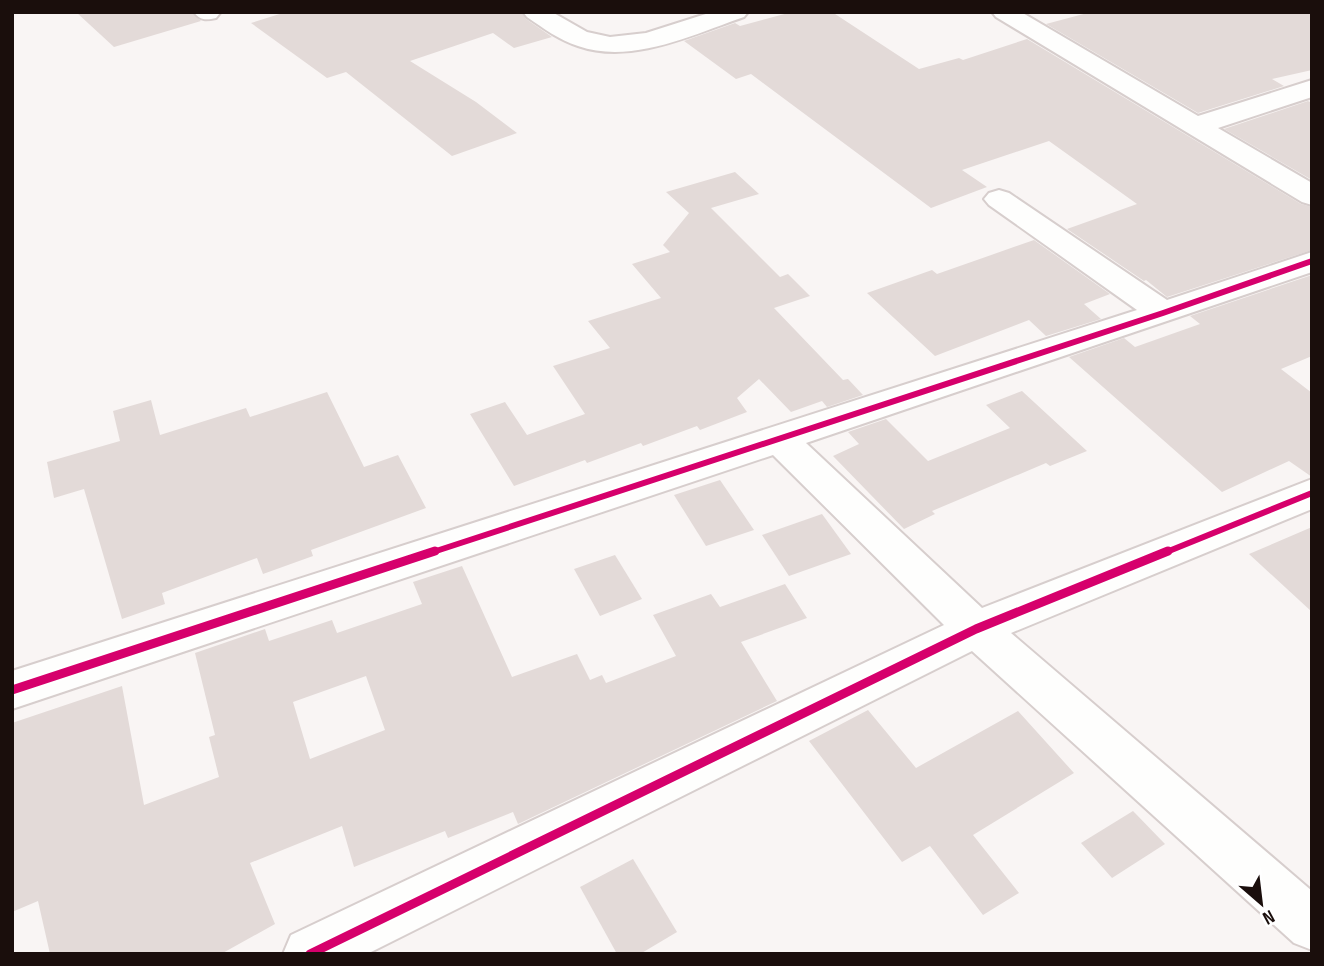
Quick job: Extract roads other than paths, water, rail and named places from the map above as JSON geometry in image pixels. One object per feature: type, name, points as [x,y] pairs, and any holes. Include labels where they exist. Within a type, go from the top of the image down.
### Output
[{"type":"street","points":[[535,12],[593,43],[616,45],[638,42],[736,12]]},
{"type":"street","points":[[1004,12],[1312,196]]},
{"type":"street","points":[[1193,127],[1312,88]]},
{"type":"street","points":[[999,199],[1163,313]]},
{"type":"street","points":[[12,690],[1163,313],[1312,261]]},
{"type":"street","points":[[779,439],[976,629],[1312,925]]},
{"type":"street","points":[[310,954],[976,629],[1312,493]]}]
